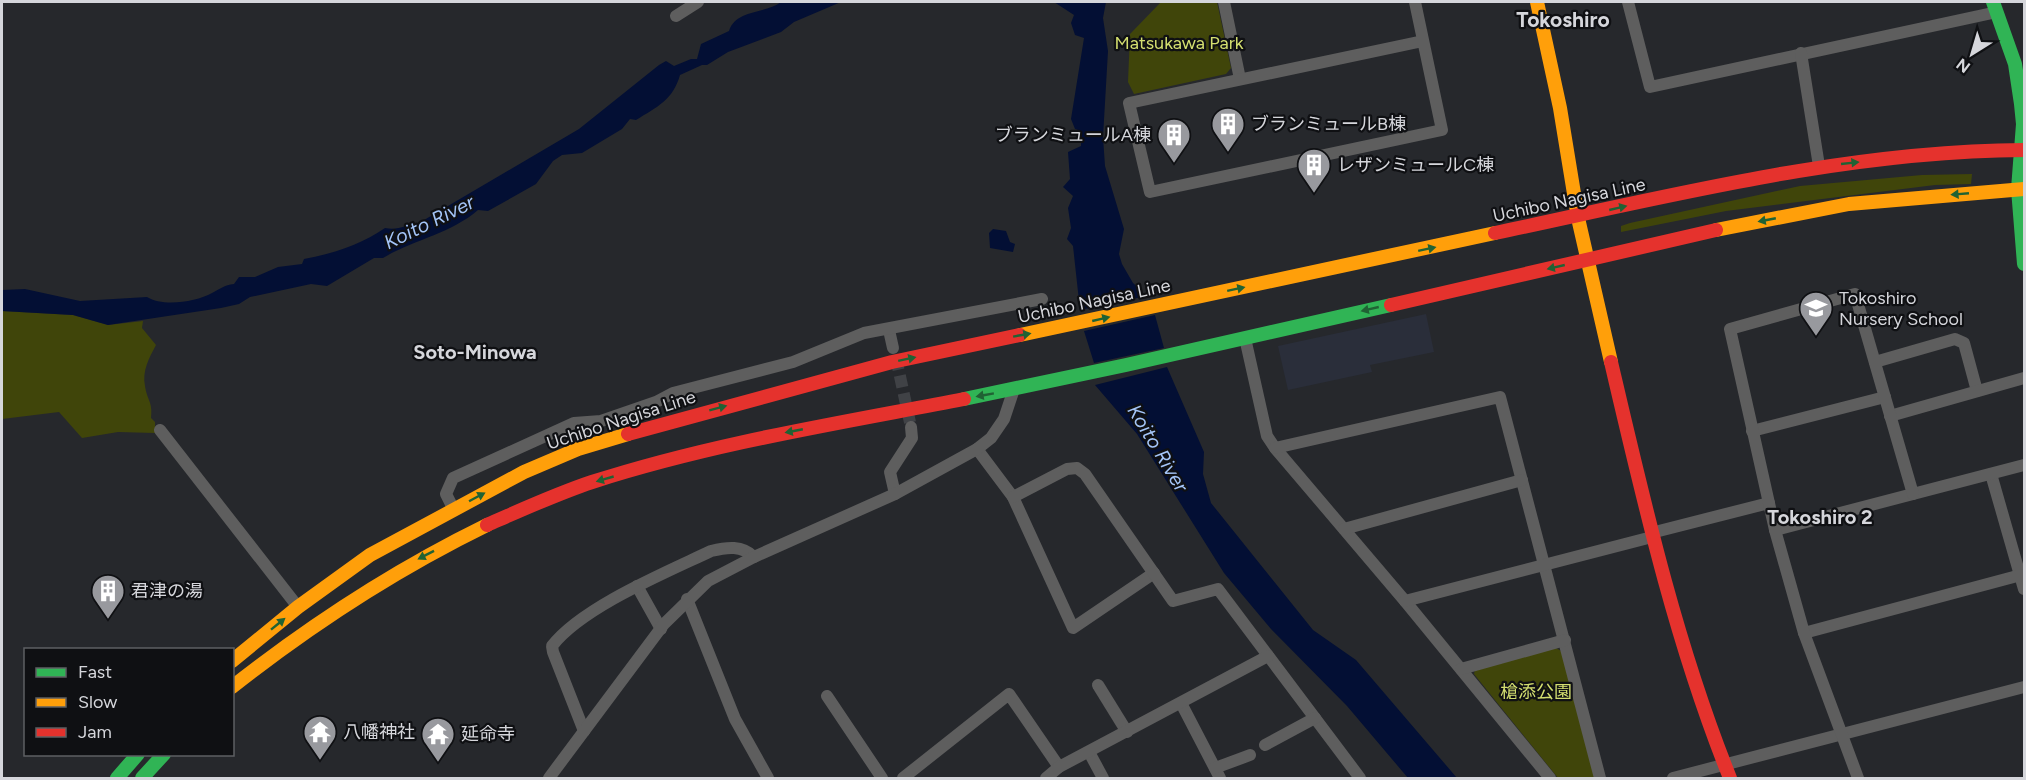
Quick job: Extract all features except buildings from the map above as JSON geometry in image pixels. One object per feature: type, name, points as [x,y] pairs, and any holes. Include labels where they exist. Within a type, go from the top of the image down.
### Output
[{"type":"main road","points":[[1537,2],[1560,108],[1578,218],[1652,535],[1684,649],[1728,772]]},
{"type":"main road","points":[[1995,7],[2015,64],[2023,124],[2021,189],[2025,264]]},
{"type":"main road","name":"Uchibo Nagisa Line","points":[[234,659],[298,607],[370,555],[524,472],[578,449],[674,419],[892,362],[1819,166],[1921,155],[2023,150]]},
{"type":"main road","points":[[234,685],[313,623],[421,557],[492,523],[583,485],[772,435],[1064,379],[1589,260],[1659,241],[1849,204],[2021,189]]},
{"type":"main road","points":[[117,778],[136,756]]},
{"type":"main road","points":[[142,778],[162,756]]},
{"type":"street","points":[[676,16],[698,2]]},
{"type":"street","points":[[1224,2],[1240,80]]},
{"type":"street","points":[[1415,2],[1424,41],[1442,130],[1150,192],[1129,103],[1424,41]]},
{"type":"street","points":[[1628,2],[1650,87],[1995,7]]},
{"type":"street","points":[[1801,53],[1819,166]]},
{"type":"street","points":[[1858,778],[1840,736],[1803,633],[1775,530],[1730,329],[1855,294],[1913,494]]},
{"type":"street","points":[[453,510],[446,494],[453,478],[574,423],[601,421],[656,402],[673,393],[794,362],[864,333],[1042,299]]},
{"type":"street","points":[[889,330],[894,348]]},
{"type":"street","points":[[1245,338],[1267,436],[1275,448],[1405,601],[1550,778]]},
{"type":"street","points":[[1875,362],[1955,339],[1960,340],[1964,343],[1977,391]]},
{"type":"street","points":[[758,371],[765,395]]},
{"type":"street","points":[[1890,416],[2025,378]]},
{"type":"street","points":[[549,778],[661,629],[687,599],[708,581],[754,557],[895,494],[977,449],[991,438],[1004,419],[1014,389]]},
{"type":"street","points":[[1275,448],[1500,397],[1600,778]]},
{"type":"street","points":[[1752,431],[1885,397]]},
{"type":"street","points":[[895,494],[890,472],[912,438],[911,427]]},
{"type":"street","points":[[160,429],[298,607]]},
{"type":"street","points":[[977,449],[1013,498],[1074,628],[1154,573]]},
{"type":"street","points":[[1775,530],[2025,465]]},
{"type":"street","points":[[1013,498],[1067,469],[1077,468],[1085,474],[1173,601],[1218,589],[1357,778]]},
{"type":"street","points":[[1991,474],[2025,588]]},
{"type":"street","points":[[1344,529],[1522,480]]},
{"type":"street","points":[[1405,601],[1769,503]]},
{"type":"street","points":[[584,731],[552,646],[574,625],[637,586],[711,551],[724,548],[746,549],[754,557]]},
{"type":"street","points":[[1803,633],[2021,576]]},
{"type":"street","points":[[637,586],[661,629]]},
{"type":"street","points":[[687,599],[735,719],[768,778]]},
{"type":"street","points":[[1461,669],[1565,640]]},
{"type":"street","points":[[1046,778],[1059,767],[1268,656]]},
{"type":"street","points":[[1098,685],[1127,732]]},
{"type":"street","points":[[1673,778],[1728,772],[1840,736],[2025,687]]},
{"type":"street","points":[[903,778],[1009,694],[1059,767]]},
{"type":"street","points":[[827,696],[882,778]]},
{"type":"street","points":[[1181,703],[1217,773],[1250,755]]},
{"type":"street","points":[[1265,745],[1315,718]]},
{"type":"street","points":[[1089,752],[1103,778]]},
{"type":"shaded area","points":[[1426,314],[1434,352],[1370,365],[1372,372],[1288,390],[1278,346]]},
{"type":"green space","name":"Matsukawa Park","points":[[1161,2],[1217,2],[1231,68],[1226,74],[1134,94],[1128,82],[1130,34]]},
{"type":"green space","points":[[1972,174],[1971,184],[1935,185],[1726,211],[1621,232],[1621,226],[1630,223],[1800,186],[1922,175]]},
{"type":"green space","points":[[2,311],[73,315],[108,325],[143,321],[142,328],[156,345],[144,375],[151,418],[155,422],[155,433],[118,432],[82,438],[59,412],[2,419]]},
{"type":"green space","name":"槍添公園","points":[[1556,648],[1563,652],[1596,778],[1558,778],[1474,674],[1475,670]]},
{"type":"water","name":"Koito River","points":[[781,2],[841,2],[794,22],[781,32],[728,52],[707,65],[680,75],[669,97],[657,107],[636,120],[630,119],[622,129],[582,153],[562,155],[553,161],[536,184],[488,211],[478,210],[444,231],[383,258],[374,258],[327,286],[311,284],[250,297],[239,304],[221,308],[108,325],[73,315],[2,311],[2,290],[25,289],[80,301],[147,297],[170,303],[189,301],[234,284],[239,277],[255,277],[278,267],[302,264],[304,259],[346,248],[385,228],[394,229],[419,223],[579,129],[659,65],[666,61],[674,66],[697,59],[701,44],[729,31],[738,19],[745,15]]},
{"type":"water","points":[[1054,2],[1106,2],[1103,18],[1108,51],[1103,137],[1105,166],[1124,229],[1119,254],[1133,283],[1142,291],[1142,297],[1080,310],[1073,246],[1067,239],[1071,228],[1068,208],[1073,196],[1063,187],[1070,179],[1068,152],[1081,146],[1081,131],[1075,129],[1071,119],[1084,38],[1075,35],[1071,23],[1074,15]]},
{"type":"water","points":[[993,229],[1006,231],[1010,242],[1015,244],[1013,252],[990,248],[989,233]]},
{"type":"water","points":[[1155,315],[1164,348],[1094,363],[1084,331]]},
{"type":"water","name":"Koito River","points":[[1167,367],[1204,452],[1203,474],[1211,503],[1313,630],[1356,660],[1457,778],[1408,778],[1347,706],[1271,629],[1224,573],[1137,434],[1095,385]]},
{"type":"tunnel","points":[[896,358],[911,427]]},
{"type":"traffic: fast","points":[[1993,2],[2015,64],[2021,104],[2023,124],[2018,189],[2024,264]]},
{"type":"traffic: fast","points":[[964,399],[1391,305]]},
{"type":"traffic: fast","points":[[117,778],[136,756]]},
{"type":"traffic: fast","points":[[142,778],[162,756]]},
{"type":"traffic: slow","points":[[1537,2],[1560,108],[1578,218],[1611,362]]},
{"type":"traffic: slow","points":[[1716,230],[1849,204],[2024,189]]},
{"type":"traffic: slow","points":[[1020,335],[1495,233]]},
{"type":"traffic: slow","points":[[234,659],[298,607],[370,555],[524,472],[578,449],[628,434]]},
{"type":"traffic: slow","points":[[234,685],[293,641],[355,599],[420,560],[487,525]]},
{"type":"traffic: jam","points":[[1495,233],[1692,191],[1824,167],[1957,152],[2024,150]]},
{"type":"traffic: jam","points":[[1391,305],[1716,230]]},
{"type":"traffic: jam","points":[[628,434],[892,362],[1020,335]]},
{"type":"traffic: jam","points":[[1611,362],[1677,625],[1730,778]]},
{"type":"traffic: jam","points":[[487,525],[539,502],[638,468],[777,435],[964,399]]},
{"type":"place","name":"ブランミュールB棟","points":[[1228,153]]},
{"type":"place","name":"ブランミュールA棟","points":[[1174,164]]},
{"type":"place","name":"レザンミュールC棟","points":[[1314,194]]},
{"type":"place","name":"Tokoshiro Nursery School","points":[[1816,337]]},
{"type":"place","name":"君津の湯","points":[[108,620]]},
{"type":"place","name":"八幡神社","points":[[320,761]]},
{"type":"place","name":"延命寺","points":[[438,763]]},
{"type":"district","name":"Tokoshiro","points":[[1563,20]]},
{"type":"district","name":"Soto-Minowa","points":[[475,352]]},
{"type":"district","name":"Tokoshiro 2","points":[[1820,517]]}]
